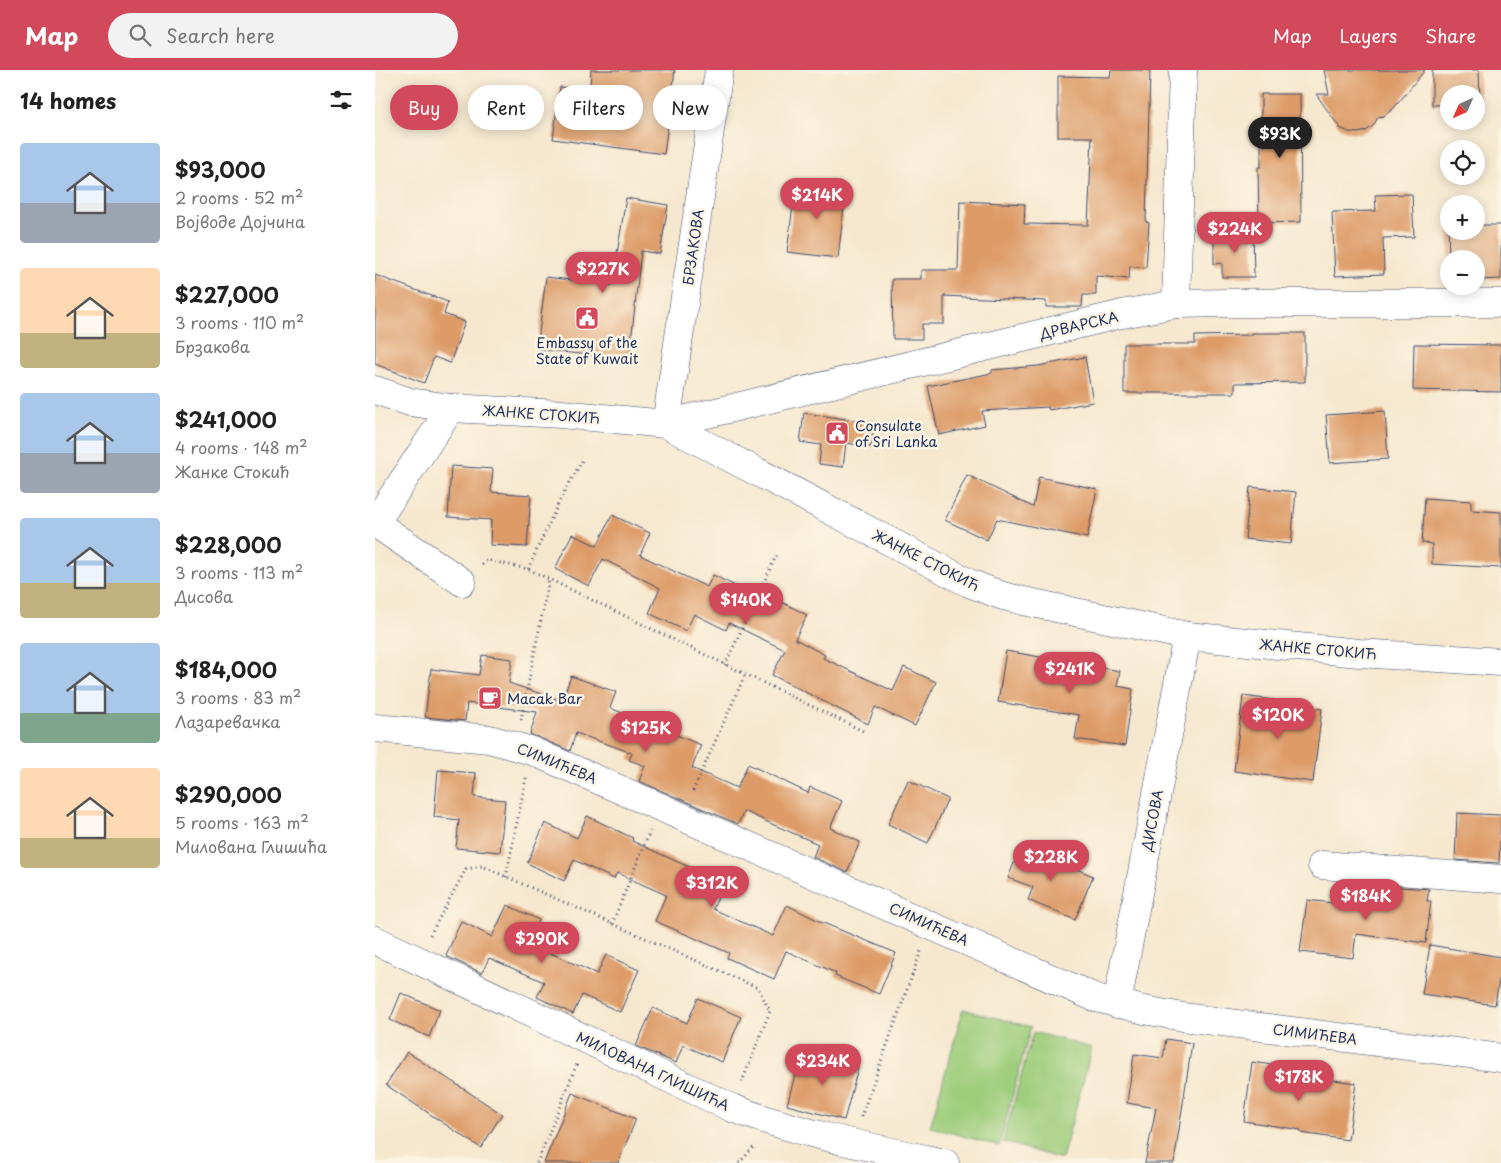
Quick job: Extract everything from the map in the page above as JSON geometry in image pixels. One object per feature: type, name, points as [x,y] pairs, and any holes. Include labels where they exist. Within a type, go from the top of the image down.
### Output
[{"type":"street","name":"БРЗАКОВА","points":[[666,424],[719,70]]},
{"type":"street","points":[[1176,304],[1183,70]]},
{"type":"street","name":"ДРВАРСКА","points":[[666,424],[1113,316],[1176,304],[1501,304]]},
{"type":"street","name":"ЖАНКЕ СТОКИЋ","points":[[375,390],[410,402],[451,408],[561,414],[666,424],[969,583],[1003,596],[1187,636],[1359,653],[1501,662]]},
{"type":"street","points":[[451,408],[375,523],[462,582]]},
{"type":"street","name":"ДИСОВА","points":[[1117,1004],[1187,636]]},
{"type":"street","name":"СИМИЋЕВА","points":[[375,728],[489,739],[516,746],[579,771],[1072,989],[1117,1004],[1183,1016],[1501,1058]]},
{"type":"street","points":[[1322,865],[1501,879]]},
{"type":"street","name":"МИЛОВАНА ГЛИШИЋА","points":[[375,940],[732,1108],[851,1144],[945,1163]]},
{"type":"path","points":[[527,569],[561,498],[582,461]]},
{"type":"path","points":[[725,665],[778,552]]},
{"type":"path","points":[[462,582],[487,560],[527,569],[863,731]]},
{"type":"path","points":[[516,746],[549,579]]},
{"type":"path","points":[[682,817],[745,675]]},
{"type":"path","points":[[506,877],[522,793]]},
{"type":"path","points":[[613,924],[640,856]]},
{"type":"path","points":[[445,907],[466,870],[482,866],[758,988],[770,1011],[732,1108]]},
{"type":"path","points":[[851,1144],[930,925]]},
{"type":"path","points":[[537,1163],[572,1078]]},
{"type":"green space","points":[[963,1009],[1031,1027],[999,1146],[930,1127]]},
{"type":"green space","points":[[1033,1032],[1092,1048],[1062,1159],[1003,1142]]},
{"type":"building","points":[[591,70],[675,70],[673,85],[653,85],[653,130],[667,130],[664,154],[553,139],[554,130],[643,130],[643,85],[590,85]]},
{"type":"building","points":[[1111,70],[1150,70],[1146,222],[1149,223],[1146,268],[1130,266],[1129,279],[1096,276],[1096,295],[1083,295],[1082,307],[1046,307],[1046,301],[944,296],[944,324],[922,324],[922,339],[893,339],[892,279],[921,279],[921,270],[958,270],[960,201],[1025,204],[1024,224],[1088,225],[1092,137],[1058,137],[1058,76],[1110,77]]},
{"type":"building","points":[[1324,70],[1425,70],[1394,108],[1384,116],[1378,117],[1374,125],[1366,131],[1358,133],[1340,128],[1316,94],[1329,94]]},
{"type":"building","points":[[1432,70],[1479,70],[1479,85],[1440,85],[1440,105],[1432,105]]},
{"type":"building","points":[[1261,94],[1300,94],[1301,222],[1259,223],[1258,167],[1261,167]]},
{"type":"building","points":[[796,182],[846,189],[838,258],[787,252]]},
{"type":"building","points":[[1412,194],[1414,237],[1383,238],[1384,274],[1335,276],[1332,212],[1376,211],[1375,195]]},
{"type":"building","name":"Embassy of the State of Kuwait","points":[[626,198],[668,205],[660,254],[641,251],[629,360],[537,349],[546,277],[612,285]]},
{"type":"building","points":[[1485,225],[1501,225],[1501,279],[1485,280],[1485,250],[1449,250],[1448,240],[1485,240]]},
{"type":"building","points":[[1223,232],[1253,232],[1254,277],[1222,277],[1222,263],[1214,264],[1214,237],[1223,237]]},
{"type":"building","points":[[375,275],[448,302],[444,314],[465,322],[450,363],[434,357],[424,383],[375,364]]},
{"type":"building","points":[[1251,333],[1305,333],[1305,382],[1235,383],[1235,393],[1124,393],[1124,344],[1195,344],[1195,336],[1251,335]]},
{"type":"building","points":[[1414,344],[1501,345],[1501,392],[1413,390]]},
{"type":"building","points":[[1085,357],[1093,402],[1049,410],[1048,407],[982,411],[985,425],[939,435],[928,386],[992,373],[992,370],[1038,366]]},
{"type":"building","points":[[1385,411],[1388,459],[1330,463],[1326,415]]},
{"type":"building","name":"Consulate of Sri Lanka","points":[[804,413],[875,423],[871,447],[846,443],[843,467],[819,464],[821,445],[800,442]]},
{"type":"building","points":[[451,466],[493,469],[491,492],[531,495],[527,547],[490,545],[491,520],[448,517]]},
{"type":"building","points":[[967,475],[1033,507],[1039,477],[1097,489],[1087,538],[997,519],[987,540],[945,520]]},
{"type":"building","points":[[1250,487],[1296,492],[1291,544],[1245,539]]},
{"type":"building","points":[[1425,498],[1471,501],[1471,510],[1501,512],[1501,568],[1432,564],[1432,544],[1422,543]]},
{"type":"building","points":[[612,515],[650,533],[640,555],[707,587],[713,575],[774,605],[776,599],[807,615],[795,639],[825,655],[823,658],[893,691],[904,667],[936,682],[915,726],[875,707],[868,724],[772,675],[785,650],[729,623],[726,630],[694,614],[686,631],[649,613],[660,588],[603,559],[589,586],[555,569],[572,534],[597,546]]},
{"type":"building","points":[[1006,651],[1120,671],[1117,686],[1133,689],[1125,746],[1075,739],[1079,715],[998,702]]},
{"type":"building","points":[[482,655],[512,659],[509,683],[562,701],[571,676],[616,692],[610,708],[701,745],[692,768],[737,788],[748,764],[808,793],[810,787],[842,801],[830,828],[860,842],[847,872],[813,857],[818,844],[744,811],[738,824],[639,781],[645,766],[629,760],[632,753],[576,733],[570,751],[530,734],[537,712],[467,703],[465,721],[425,717],[431,669],[479,675]]},
{"type":"building","points":[[1243,696],[1274,700],[1273,703],[1322,709],[1313,782],[1234,771]]},
{"type":"building","points":[[438,770],[476,773],[474,797],[505,800],[500,852],[456,848],[459,820],[434,817]]},
{"type":"building","points":[[908,780],[948,799],[928,843],[888,824]]},
{"type":"building","points":[[1457,813],[1501,815],[1499,863],[1455,860]]},
{"type":"building","points":[[587,816],[633,838],[632,841],[700,872],[695,884],[719,895],[713,909],[773,936],[787,905],[821,922],[896,953],[879,994],[835,976],[836,973],[786,951],[774,979],[727,958],[729,953],[655,921],[666,895],[617,873],[614,879],[574,860],[564,881],[527,863],[545,823],[577,838]]},
{"type":"building","points":[[1021,846],[1093,876],[1075,920],[1028,900],[1033,887],[1008,878]]},
{"type":"building","points":[[1371,885],[1429,889],[1427,901],[1431,901],[1426,943],[1356,934],[1353,958],[1300,952],[1307,900],[1368,907]]},
{"type":"building","points":[[507,905],[539,920],[528,943],[597,974],[606,955],[639,970],[620,1012],[582,995],[573,1014],[537,997],[544,982],[489,958],[482,973],[446,956],[461,921],[492,937]]},
{"type":"building","points":[[1430,945],[1501,957],[1495,1005],[1422,994]]},
{"type":"building","points":[[401,993],[440,1010],[429,1037],[390,1020]]},
{"type":"building","points":[[698,998],[741,1017],[722,1062],[683,1045],[676,1063],[636,1046],[653,1008],[687,1023]]},
{"type":"building","points":[[1166,1039],[1192,1043],[1174,1163],[1145,1163],[1156,1108],[1127,1103],[1134,1054],[1163,1058]]},
{"type":"building","points":[[407,1052],[502,1114],[481,1148],[386,1085]]},
{"type":"building","points":[[801,1053],[858,1068],[844,1120],[787,1105]]},
{"type":"building","points":[[1252,1062],[1299,1069],[1299,1075],[1356,1083],[1348,1140],[1301,1133],[1301,1130],[1244,1121]]},
{"type":"building","points":[[572,1093],[636,1119],[618,1163],[544,1163]]},
{"type":"place","name":"Embassy of the State of Kuwait","points":[[587,318]]},
{"type":"place","name":"Consulate of Sri Lanka","points":[[837,433]]},
{"type":"place","name":"Macak Bar","points":[[490,698]]}]
